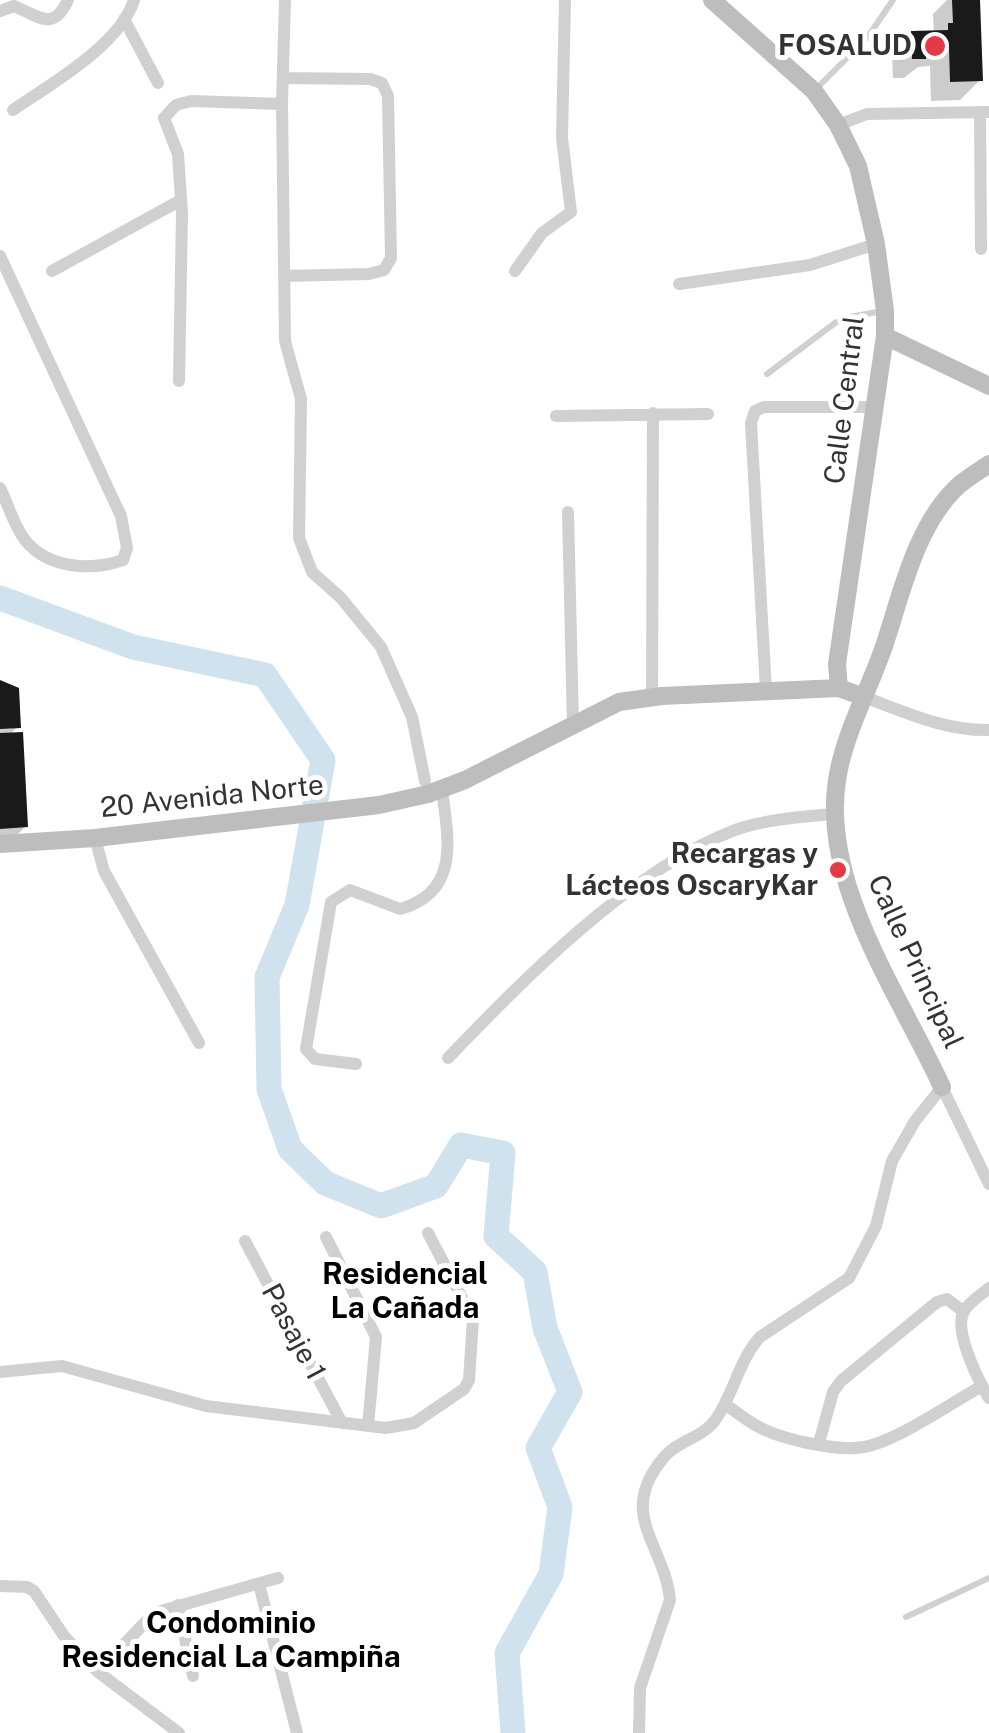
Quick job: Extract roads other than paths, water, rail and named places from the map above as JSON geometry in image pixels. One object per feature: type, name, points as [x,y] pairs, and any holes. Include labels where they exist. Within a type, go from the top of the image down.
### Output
[{"type":"street","points":[[0,11],[14,6],[46,20],[54,19],[61,16],[68,0]]},
{"type":"street","points":[[13,110],[92,56],[124,19],[134,0]]},
{"type":"street","points":[[285,0],[282,78],[285,341],[301,400],[298,538],[312,572],[342,598],[381,647],[412,717],[448,857],[441,878],[416,904],[400,909],[350,890],[331,902],[306,1050],[314,1059],[356,1064]]},
{"type":"street","points":[[515,271],[542,233],[572,212],[562,138],[565,0]]},
{"type":"street","name":"Calle Central","points":[[712,0],[814,91],[838,125],[858,166],[876,244],[885,336],[838,664],[839,688]]},
{"type":"street","points":[[124,19],[158,82]]},
{"type":"street","points":[[282,78],[370,79],[382,83],[388,96],[391,258],[384,270],[370,274],[284,276]]},
{"type":"street","points":[[179,381],[181,200],[178,154],[164,118],[176,105],[191,101],[282,104]]},
{"type":"street","points":[[838,125],[867,114],[985,112],[982,249]]},
{"type":"street","points":[[52,271],[181,200]]},
{"type":"street","points":[[678,284],[810,265],[876,244]]},
{"type":"street","points":[[0,256],[121,516],[127,548],[123,560],[86,566],[61,564],[41,554],[24,539],[0,488]]},
{"type":"street","points":[[885,336],[960,367],[989,386]]},
{"type":"street","points":[[766,691],[751,423],[755,410],[873,407]]},
{"type":"street","points":[[652,696],[653,413]]},
{"type":"street","points":[[556,416],[708,414]]},
{"type":"street","name":"Calle Principal","points":[[989,464],[957,487],[936,514],[903,585],[838,773],[834,814],[848,887],[859,918],[989,1184]]},
{"type":"street","points":[[568,512],[573,725]]},
{"type":"street","points":[[839,688],[931,722],[966,730],[989,730]]},
{"type":"street","name":"20 Avenida Norte","points":[[0,844],[95,838],[333,811],[432,788],[619,702],[652,696],[839,688]]},
{"type":"street","points":[[448,1058],[534,971],[658,872],[740,828],[834,814]]},
{"type":"street","points":[[95,838],[104,871],[199,1043]]},
{"type":"street","points":[[639,1733],[640,1688],[670,1600],[669,1586],[644,1524],[645,1490],[653,1472],[669,1452],[708,1428],[725,1404],[749,1349],[760,1337],[849,1278],[876,1226],[892,1161],[914,1120],[942,1087]]},
{"type":"street","points":[[0,1372],[62,1366],[206,1406],[406,1427],[457,1396],[469,1380],[474,1319],[428,1234]]},
{"type":"street","points":[[326,1237],[376,1336],[368,1426]]},
{"type":"street","name":"Pasaje 1","points":[[245,1241],[342,1422]]},
{"type":"street","points":[[725,1404],[758,1427],[831,1447],[866,1446],[986,1392],[962,1329],[964,1312],[989,1288]]},
{"type":"street","points":[[819,1443],[833,1392],[841,1381],[937,1302],[947,1299],[964,1312]]},
{"type":"street","points":[[98,1672],[154,1612],[278,1578]]},
{"type":"street","points":[[259,1584],[297,1733]]},
{"type":"street","points":[[0,1586],[34,1591],[64,1636],[98,1672],[179,1733]]},
{"type":"street","points":[[178,1605],[194,1676]]},
{"type":"lane","points":[[814,91],[867,38],[893,0]]},
{"type":"lane","points":[[767,374],[835,323],[885,311]]},
{"type":"lane","points":[[906,1617],[989,1578]]},
{"type":"waterway","points":[[0,598],[133,647],[265,675],[323,760],[297,905],[267,977],[269,1089],[290,1149],[325,1183],[381,1206],[436,1186],[461,1145],[503,1153],[496,1236],[535,1272],[545,1328],[570,1392],[538,1448],[560,1507],[551,1574],[507,1653],[513,1733]]},
{"type":"place","name":"FOSALUD","points":[[935,46]]},
{"type":"place","name":"Recargas y Lácteos OscaryKar","points":[[838,870]]},
{"type":"district","name":"Residencial La Cañada","points":[[405,1292]]},
{"type":"district","name":"Condominio Residencial La Campiña","points":[[231,1641]]}]
